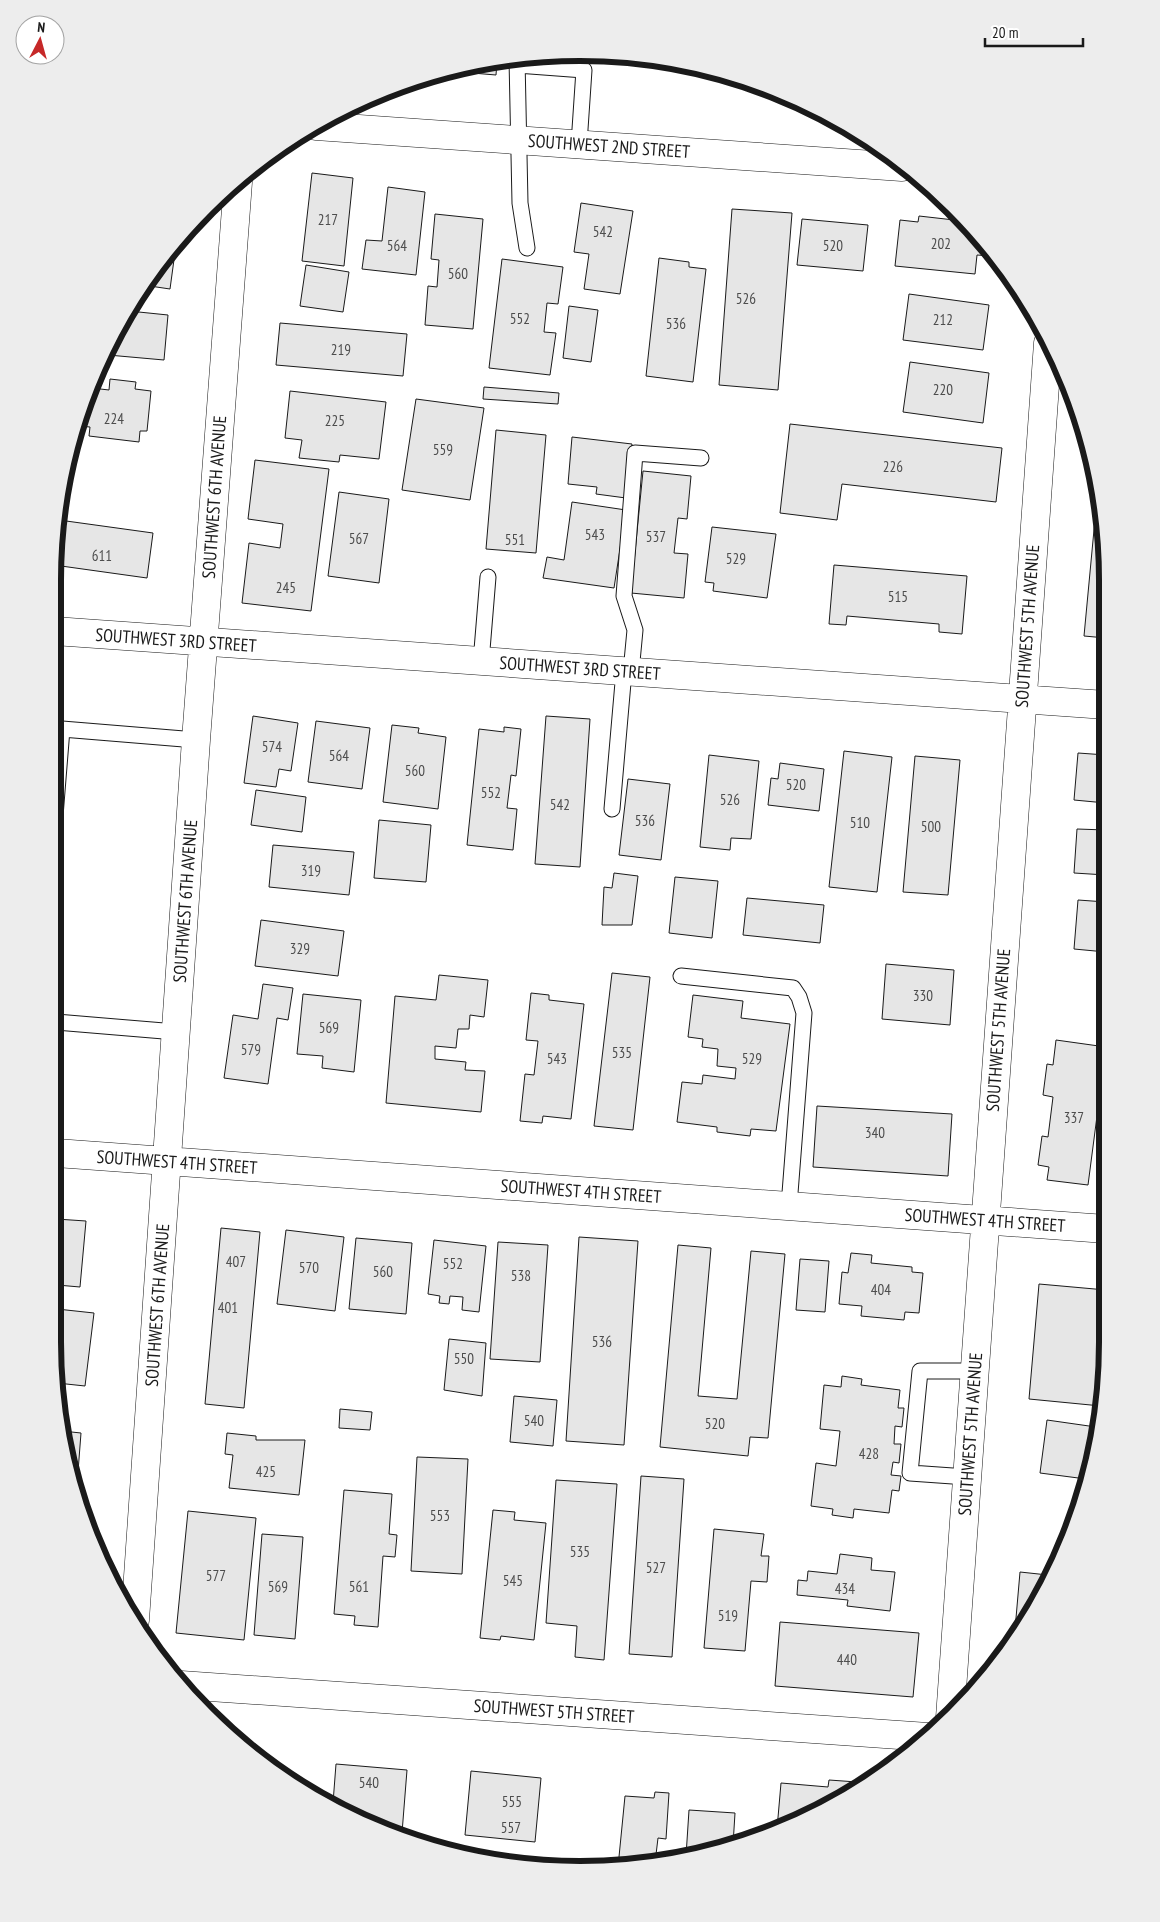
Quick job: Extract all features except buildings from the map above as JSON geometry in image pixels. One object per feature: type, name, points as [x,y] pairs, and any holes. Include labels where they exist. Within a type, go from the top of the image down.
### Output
[{"type":"street","name":"SOUTHWEST 2ND STREET","points":[[329,127],[894,166]]},
{"type":"street","name":"SOUTHWEST 6TH AVENUE","points":[[135,1607],[203,642],[237,191]]},
{"type":"street","name":"SOUTHWEST 5TH AVENUE","points":[[951,1705],[1021,699],[1047,355]]},
{"type":"street","name":"SOUTHWEST 3RD STREET","points":[[61,632],[1099,705]]},
{"type":"street","name":"SOUTHWEST 4TH STREET","points":[[61,1153],[1099,1228]]},
{"type":"street","name":"SOUTHWEST 5TH STREET","points":[[192,1686],[917,1736]]},
{"type":"lane","points":[[531,64],[584,70],[579,144]]},
{"type":"lane","points":[[517,65],[520,203],[527,248]]},
{"type":"lane","points":[[612,810],[628,672],[635,630],[624,596],[635,453],[701,458]]},
{"type":"lane","points":[[481,662],[488,577]]},
{"type":"lane","points":[[61,741],[62,729],[196,740]]},
{"type":"lane","points":[[681,976],[792,988],[799,998],[804,1013],[789,1206]]},
{"type":"lane","points":[[61,1022],[176,1032]]},
{"type":"lane","points":[[967,1477],[910,1472],[920,1371],[974,1371]]}]
